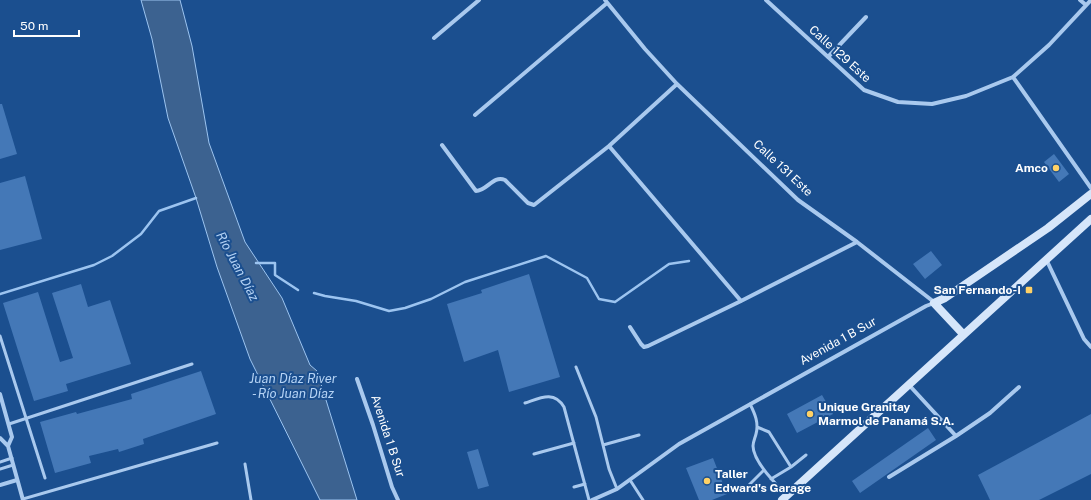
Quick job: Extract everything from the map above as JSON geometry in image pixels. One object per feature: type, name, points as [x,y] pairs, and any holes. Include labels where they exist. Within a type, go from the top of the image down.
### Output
[{"type":"main road","name":"Avenida 1 B Sur","points":[[934,303],[945,298],[1048,228],[1091,194]]},
{"type":"main road","points":[[784,498],[1091,219]]},
{"type":"main road","name":"Calle 131 Este","points":[[934,303],[963,334]]},
{"type":"street","points":[[434,38],[479,0]]},
{"type":"street","name":"Calle 129 Este","points":[[766,0],[864,90],[898,102],[932,104],[966,96],[1013,77],[1049,44],[1091,0]]},
{"type":"street","points":[[1080,0],[1086,5]]},
{"type":"street","points":[[475,115],[606,1]]},
{"type":"street","name":"Calle 131 Este","points":[[606,1],[644,49],[677,84],[798,200],[857,242],[934,303]]},
{"type":"street","points":[[828,57],[866,17]]},
{"type":"street","points":[[1013,77],[1091,188]]},
{"type":"street","points":[[442,145],[476,191],[496,180],[501,179],[505,180],[528,203],[532,205],[536,204],[609,146],[677,84]]},
{"type":"street","points":[[609,146],[741,301]]},
{"type":"street","points":[[630,327],[641,344],[646,347],[857,242]]},
{"type":"street","points":[[1046,259],[1084,339],[1091,347]]},
{"type":"street","name":"Avenida 1 B Sur","points":[[590,500],[617,489],[679,444],[926,306],[934,303]]},
{"type":"street","name":"Avenida 1 B Sur","points":[[357,379],[392,487],[398,500]]},
{"type":"street","points":[[909,385],[956,436]]},
{"type":"street","points":[[889,477],[956,436],[990,413],[1019,387]]},
{"type":"street","points":[[0,394],[12,437],[8,446]]},
{"type":"street","points":[[0,438],[8,446],[23,500]]},
{"type":"street","points":[[0,485],[18,480]]},
{"type":"lane","points":[[0,336],[45,478]]},
{"type":"lane","points":[[9,424],[192,364]]},
{"type":"lane","points":[[576,367],[596,416],[608,469],[617,489]]},
{"type":"lane","points":[[525,403],[546,397],[552,397],[560,400],[564,407],[590,500]]},
{"type":"lane","points":[[750,404],[756,415],[757,427],[753,447],[764,470],[784,498]]},
{"type":"lane","points":[[757,427],[769,432],[791,467]]},
{"type":"lane","points":[[603,445],[639,435]]},
{"type":"lane","points":[[23,500],[217,443]]},
{"type":"lane","points":[[534,454],[574,443]]},
{"type":"lane","points":[[771,479],[791,467],[806,455]]},
{"type":"lane","points":[[0,462],[12,458]]},
{"type":"lane","points":[[245,464],[251,500]]},
{"type":"lane","points":[[0,468],[13,465]]},
{"type":"lane","points":[[743,491],[764,470]]},
{"type":"lane","points":[[630,480],[643,500]]},
{"type":"lane","points":[[574,487],[585,484]]},
{"type":"water","name":"Juan Díaz River - Río Juan Díaz","points":[[141,0],[180,0],[192,46],[209,143],[245,242],[282,298],[310,365],[317,371],[357,500],[320,500],[250,359],[217,267],[196,198],[168,118],[152,39]]},
{"type":"building","points":[[0,104],[2,104],[17,154],[0,159]]},
{"type":"building","name":"Amco","points":[[1054,154],[1069,174],[1059,182],[1044,162]]},
{"type":"building","points":[[25,176],[42,239],[0,250],[0,183]]},
{"type":"building","points":[[931,251],[942,265],[925,279],[913,264]]},
{"type":"building","points":[[529,274],[560,377],[509,392],[498,350],[464,362],[447,304],[482,293],[481,290]]},
{"type":"building","points":[[81,284],[88,307],[110,300],[131,364],[66,384],[68,391],[34,401],[3,303],[38,292],[60,362],[73,358],[52,293]]},
{"type":"building","points":[[201,371],[216,414],[143,439],[144,444],[119,452],[118,449],[89,456],[91,463],[55,473],[40,422],[76,412],[77,414],[132,399],[131,394]]},
{"type":"building","name":"Unique Granitay Marmol de Panamá S.A.","points":[[822,395],[833,414],[797,433],[787,414]]},
{"type":"building","points":[[1091,414],[1091,474],[1039,500],[990,500],[978,475]]},
{"type":"building","points":[[928,428],[936,440],[860,493],[852,481]]},
{"type":"building","points":[[478,449],[489,486],[478,489],[467,452]]},
{"type":"building","name":"Taller Edward's Garage","points":[[713,458],[727,494],[712,500],[699,500],[686,468]]},
{"type":"waterway","points":[[0,294],[94,265],[112,256],[141,234],[159,211],[196,198]]},
{"type":"waterway","points":[[314,293],[356,301],[389,311],[405,308],[431,299],[465,282],[546,256],[587,278],[599,299],[615,302],[669,264],[689,261]]},
{"type":"waterway","points":[[256,263],[275,263],[275,275],[298,290]]},
{"type":"place","name":"Amco","points":[[1056,168]]},
{"type":"place","name":"San Fernando-I","points":[[1029,290]]},
{"type":"place","name":"Unique Granitay Marmol de Panamá S.A.","points":[[810,414]]},
{"type":"place","name":"Taller Edward's Garage","points":[[707,481]]},
{"type":"water label","name":"Río Juan Díaz","points":[[238,266]]}]
